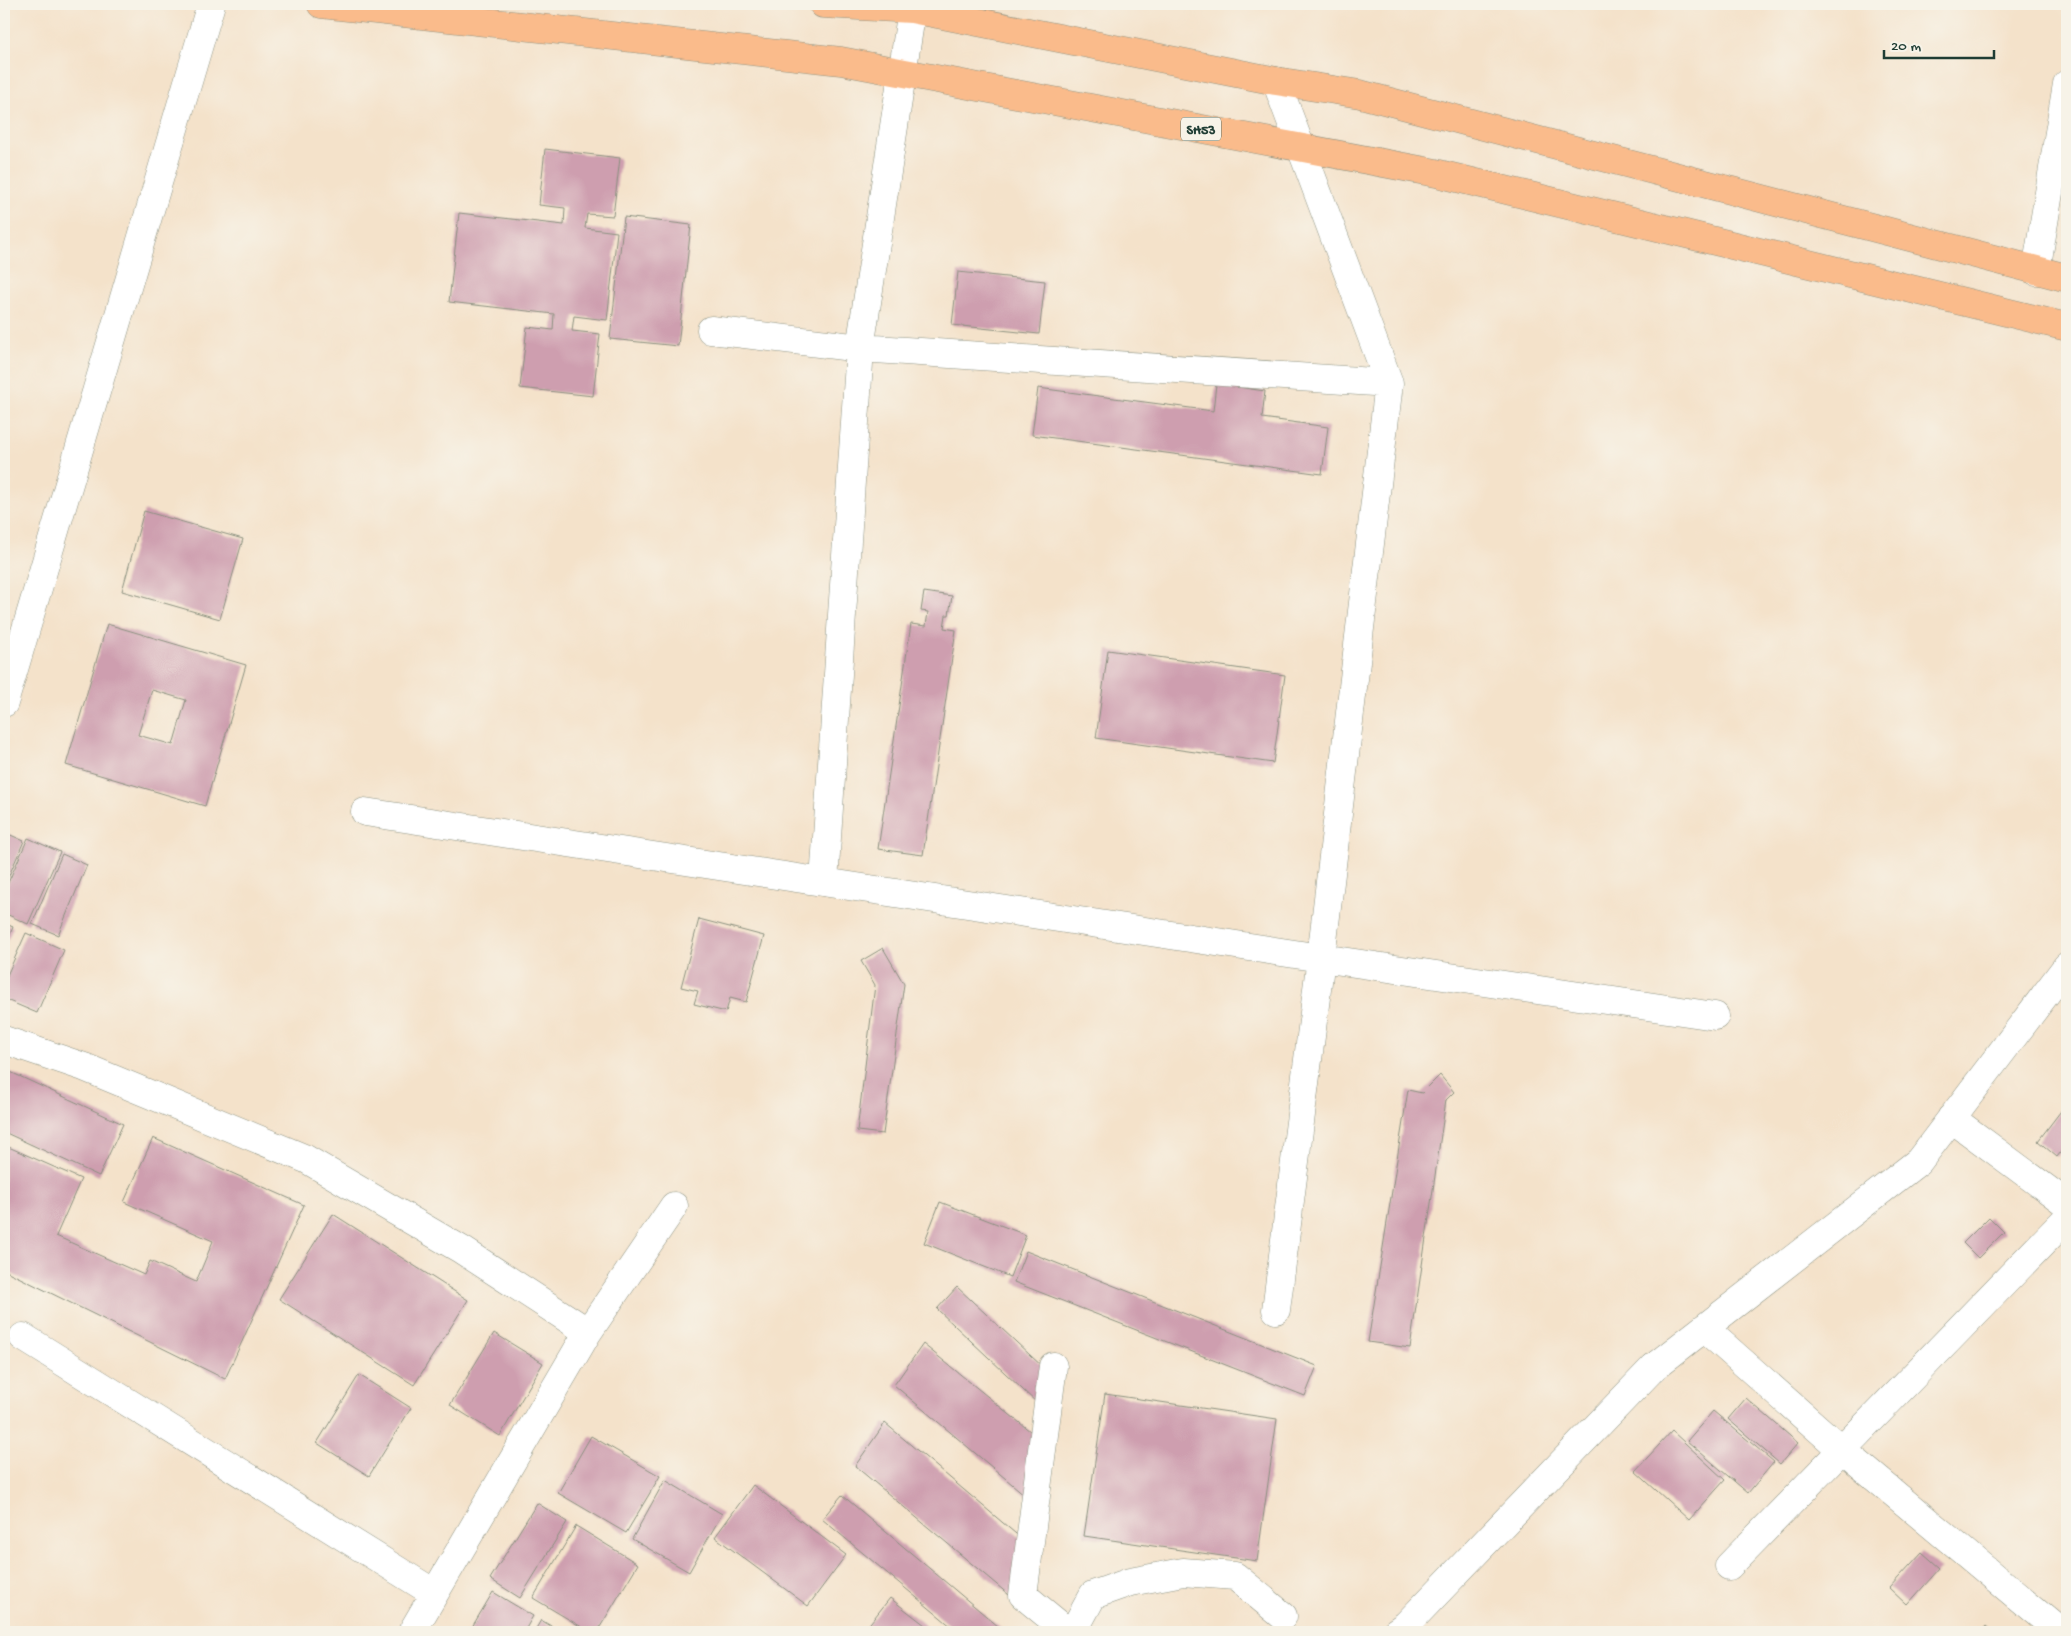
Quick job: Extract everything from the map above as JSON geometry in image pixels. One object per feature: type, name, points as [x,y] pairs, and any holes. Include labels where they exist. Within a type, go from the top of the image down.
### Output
[{"type":"main road","name":"SH53","points":[[321,4],[841,61],[1436,173],[2067,327]]},
{"type":"main road","points":[[823,4],[912,9],[1276,81],[1360,94],[2067,278]]},
{"type":"street","points":[[4,703],[211,4]]},
{"type":"street","points":[[824,882],[860,348],[912,9]]},
{"type":"street","points":[[1276,81],[1389,383],[1321,958],[1276,1310]]},
{"type":"street","points":[[2036,271],[2067,84]]},
{"type":"street","points":[[711,330],[860,348],[1389,383]]},
{"type":"street","points":[[365,812],[1321,958],[1715,1016]]},
{"type":"street","points":[[1396,1632],[1406,1625],[1654,1367],[1919,1161],[2067,966]]},
{"type":"street","points":[[4,1040],[84,1067],[306,1159],[462,1250],[588,1332]]},
{"type":"street","points":[[1951,1118],[2067,1204]]},
{"type":"street","points":[[412,1632],[588,1332],[674,1206]]},
{"type":"street","points":[[1729,1566],[2067,1218]]},
{"type":"street","points":[[1704,1328],[1842,1450],[2060,1632]]},
{"type":"street","points":[[23,1337],[434,1593]]},
{"type":"street","points":[[1053,1366],[1023,1595],[1068,1632]]},
{"type":"street","points":[[1073,1632],[1093,1595],[1130,1582],[1183,1572],[1234,1576],[1283,1616]]},
{"type":"building","points":[[545,149],[620,158],[613,216],[587,214],[585,228],[617,232],[607,320],[574,316],[572,331],[600,334],[593,396],[520,388],[527,327],[553,330],[554,314],[449,302],[459,213],[564,225],[565,208],[539,205]]},
{"type":"building","points":[[624,217],[691,225],[678,346],[610,339]]},
{"type":"building","points":[[958,272],[1045,281],[1039,334],[952,325]]},
{"type":"building","points":[[1216,384],[1265,391],[1262,418],[1328,427],[1322,474],[1032,435],[1038,388],[1213,411]]},
{"type":"building","points":[[144,511],[243,539],[220,619],[122,591]]},
{"type":"building","points":[[924,592],[952,596],[949,615],[946,615],[944,628],[956,630],[923,855],[878,849],[911,624],[926,626],[928,612],[921,611]]},
{"type":"building","points":[[107,624],[246,665],[205,806],[66,765]],"holes":[[[152,690],[186,700],[173,745],[138,735]]]},
{"type":"building","points":[[1108,650],[1285,675],[1273,763],[1096,738]]},
{"type":"building","points":[[4,832],[24,841],[4,887]]},
{"type":"building","points":[[28,838],[60,852],[28,924],[4,913],[4,892]]},
{"type":"building","points":[[62,854],[87,865],[58,935],[32,924]]},
{"type":"building","points":[[699,919],[764,936],[746,1002],[730,998],[726,1012],[694,1004],[698,991],[681,987]]},
{"type":"building","points":[[4,923],[13,927],[4,949]]},
{"type":"building","points":[[26,933],[64,950],[37,1013],[4,999],[4,982]]},
{"type":"building","points":[[883,948],[904,984],[883,1134],[857,1131],[875,985],[861,961]]},
{"type":"building","points":[[4,1069],[123,1124],[99,1176],[4,1132]]},
{"type":"building","points":[[1440,1075],[1454,1092],[1446,1100],[1410,1348],[1368,1342],[1408,1090],[1422,1093]]},
{"type":"building","points":[[2067,1103],[2067,1144],[2057,1157],[2038,1141]]},
{"type":"building","points":[[153,1138],[304,1205],[225,1379],[4,1270],[4,1145],[81,1179],[56,1236],[144,1275],[150,1261],[196,1282],[213,1241],[124,1202]]},
{"type":"building","points":[[940,1202],[1026,1235],[1010,1277],[924,1243]]},
{"type":"building","points":[[333,1214],[468,1300],[414,1385],[279,1299]]},
{"type":"building","points":[[1989,1217],[2004,1232],[1978,1258],[1963,1243]]},
{"type":"building","points":[[1026,1251],[1317,1366],[1305,1396],[1014,1282]]},
{"type":"building","points":[[957,1287],[1045,1369],[1039,1405],[937,1309]]},
{"type":"building","points":[[494,1333],[543,1363],[500,1436],[450,1405]]},
{"type":"building","points":[[923,1344],[1036,1436],[1031,1500],[894,1385]]},
{"type":"building","points":[[359,1375],[411,1408],[369,1476],[317,1443]]},
{"type":"building","points":[[1105,1394],[1277,1419],[1257,1561],[1084,1536]]},
{"type":"building","points":[[1746,1398],[1798,1443],[1780,1464],[1728,1419]]},
{"type":"building","points":[[1713,1411],[1774,1462],[1748,1493],[1687,1441]]},
{"type":"building","points":[[885,1423],[1022,1539],[1015,1600],[855,1466]]},
{"type":"building","points":[[1672,1431],[1725,1480],[1689,1520],[1635,1471]]},
{"type":"building","points":[[591,1436],[660,1476],[626,1533],[558,1493]]},
{"type":"building","points":[[665,1480],[722,1514],[689,1572],[632,1539]]},
{"type":"building","points":[[753,1485],[846,1555],[808,1606],[715,1537]]},
{"type":"building","points":[[842,1495],[1005,1632],[958,1632],[822,1519]]},
{"type":"building","points":[[537,1503],[567,1522],[520,1598],[490,1579]]},
{"type":"building","points":[[576,1526],[638,1564],[597,1632],[590,1632],[533,1598]]},
{"type":"building","points":[[1922,1552],[1940,1568],[1907,1605],[1889,1588]]},
{"type":"building","points":[[493,1592],[533,1616],[524,1632],[469,1632]]},
{"type":"building","points":[[890,1598],[934,1632],[863,1632]]},
{"type":"building","points":[[541,1620],[561,1632],[534,1632]]},
{"type":"building","points":[[1986,1626],[1993,1632],[1980,1632]]}]
